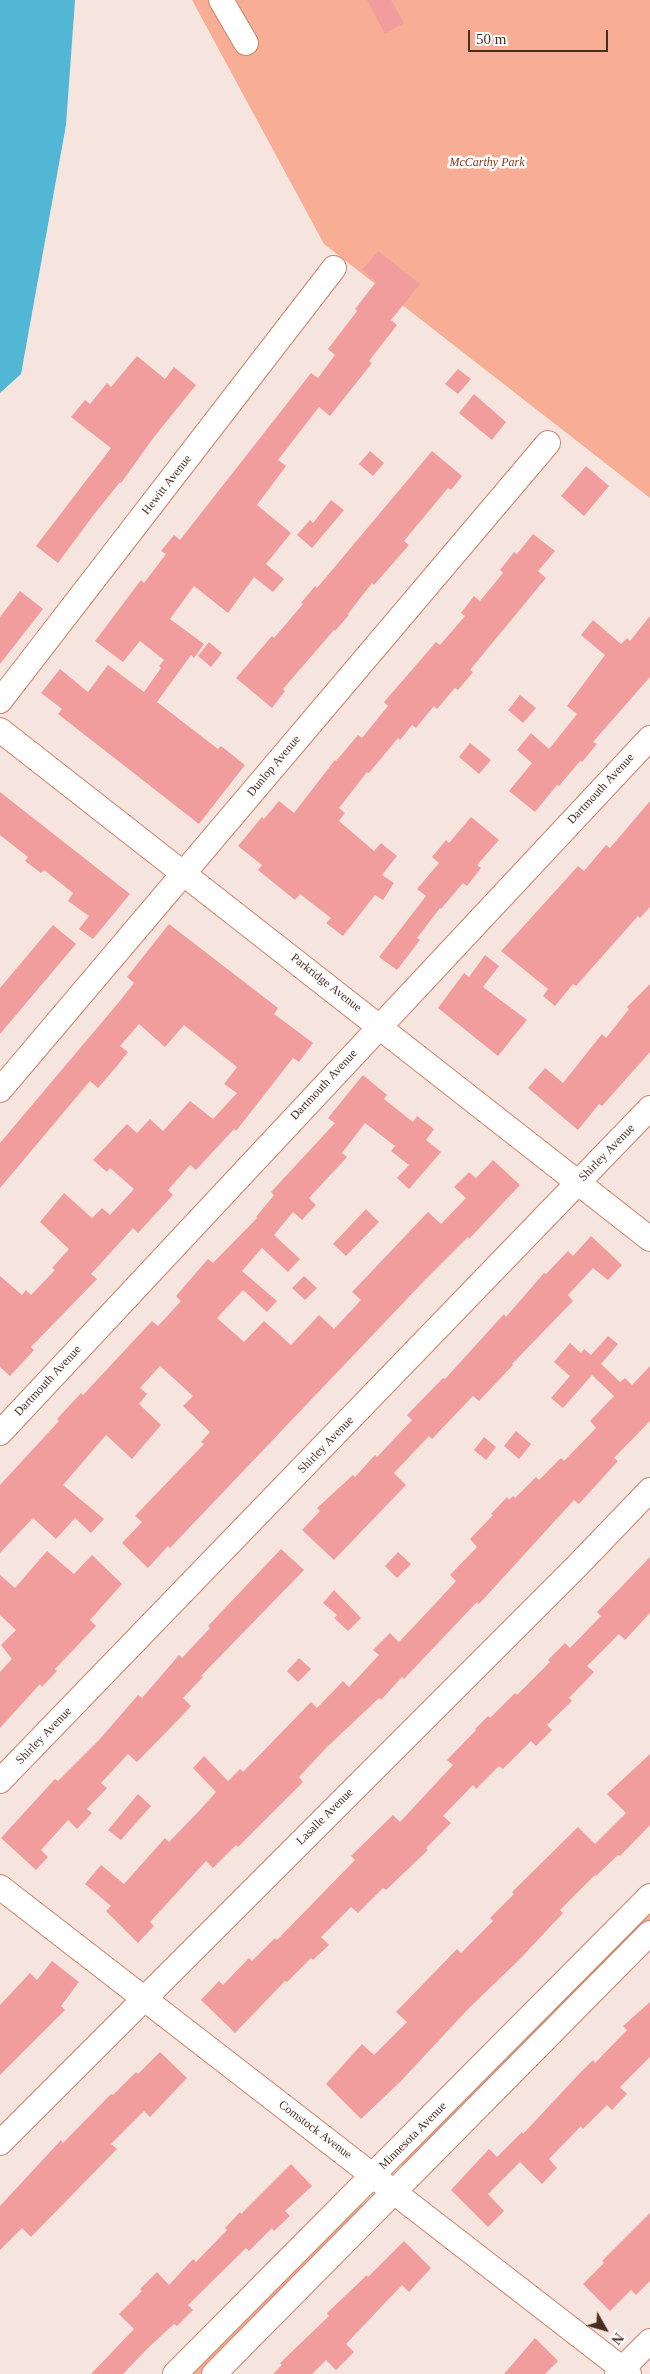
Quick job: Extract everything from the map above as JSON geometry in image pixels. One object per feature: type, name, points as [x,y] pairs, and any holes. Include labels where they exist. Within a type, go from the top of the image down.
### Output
[{"type":"street","points":[[221,0],[246,43]]},
{"type":"street","name":"Hewitt Avenue","points":[[0,701],[334,268]]},
{"type":"street","name":"Dunlop Avenue","points":[[0,1090],[548,443]]},
{"type":"street","name":"Parkridge Avenue","points":[[0,730],[185,872],[650,1239]]},
{"type":"street","name":"Dartmouth Avenue","points":[[0,1433],[650,738]]},
{"type":"street","name":"Shirley Avenue","points":[[0,1781],[650,1108]]},
{"type":"street","name":"Lasalle Avenue","points":[[0,2144],[578,1565],[650,1490]]},
{"type":"street","name":"Comstock Avenue","points":[[0,1887],[374,2175],[623,2372]]},
{"type":"street","name":"Minnesota Avenue","points":[[175,2374],[650,1896]]},
{"type":"street","name":"Minnesota Avenue","points":[[214,2374],[650,1933]]},
{"type":"street","points":[[623,2372],[650,2341]]},
{"type":"green space","name":"McCarthy Park","points":[[192,0],[650,0],[650,498],[324,244]]},
{"type":"green space","points":[[650,1909],[650,1920],[407,2165],[402,2165],[401,2162]]},
{"type":"green space","points":[[361,2203],[364,2207],[363,2210],[200,2374],[189,2374]]},
{"type":"water","points":[[0,0],[75,0],[66,125],[21,374],[0,393]]},
{"type":"building","points":[[367,0],[391,0],[404,23],[385,34]]},
{"type":"building","points":[[378,251],[420,284],[391,320],[397,325],[369,361],[372,363],[330,416],[319,407],[278,460],[286,466],[257,505],[291,533],[266,564],[284,579],[273,592],[254,577],[228,613],[194,586],[170,619],[204,644],[194,658],[191,655],[157,702],[218,749],[221,746],[245,765],[199,824],[58,714],[62,709],[41,693],[60,669],[88,692],[108,665],[144,692],[161,668],[159,666],[164,660],[140,641],[123,662],[95,641],[141,580],[144,583],[166,554],[161,551],[174,535],[180,540],[311,373],[318,378],[335,355],[328,349],[376,282],[362,270]]},
{"type":"building","points":[[137,356],[165,379],[174,367],[196,385],[58,563],[36,546],[111,448],[71,417],[85,400],[90,404],[107,383],[111,387]]},
{"type":"building","points":[[458,369],[471,379],[458,394],[445,384]]},
{"type":"building","points":[[474,394],[506,422],[492,440],[459,413]]},
{"type":"building","points":[[370,451],[384,463],[373,476],[359,464]]},
{"type":"building","points":[[432,451],[462,476],[451,490],[448,488],[404,541],[409,545],[374,585],[372,583],[349,615],[283,689],[285,691],[272,708],[236,678],[272,636],[274,638],[303,604],[301,603],[315,586],[317,588]]},
{"type":"building","points":[[586,466],[609,486],[584,516],[561,496]]},
{"type":"building","points":[[331,500],[344,510],[312,548],[297,535],[310,520],[313,523]]},
{"type":"building","points":[[533,534],[555,551],[538,571],[546,578],[470,670],[473,672],[458,690],[455,688],[437,709],[434,706],[416,728],[412,725],[400,740],[398,738],[369,773],[367,772],[339,808],[345,813],[339,821],[374,851],[381,843],[397,856],[382,875],[394,883],[383,900],[375,895],[343,936],[326,923],[331,918],[300,894],[295,900],[258,870],[262,865],[238,846],[262,817],[264,819],[279,801],[294,813],[335,760],[358,735],[362,738],[388,706],[384,702],[436,642],[440,645],[465,616],[461,613],[474,596],[480,601],[503,573],[500,570],[514,552],[517,554]]},
{"type":"building","points":[[20,591],[43,609],[0,664],[0,617]]},
{"type":"building","points":[[650,616],[650,677],[593,742],[597,744],[582,762],[580,761],[559,786],[557,785],[535,812],[509,791],[532,763],[517,750],[531,733],[549,749],[577,714],[567,706],[605,655],[581,635],[593,620],[621,644],[627,638],[630,641]]},
{"type":"building","points":[[209,642],[222,653],[211,667],[198,656]]},
{"type":"building","points":[[520,695],[536,708],[523,723],[508,710]]},
{"type":"building","points":[[470,743],[491,760],[479,774],[459,757]]},
{"type":"building","points":[[0,792],[130,894],[93,939],[79,929],[89,916],[68,901],[73,893],[44,870],[41,873],[25,861],[28,857],[0,835]]},
{"type":"building","points":[[650,801],[650,907],[640,918],[638,916],[576,986],[573,984],[555,1006],[543,996],[548,989],[501,951],[578,866],[584,871],[606,845],[610,848]]},
{"type":"building","points":[[471,817],[499,840],[477,865],[481,868],[467,886],[463,883],[440,908],[417,938],[420,940],[397,970],[379,957],[426,896],[417,889],[439,863],[432,857],[446,840],[449,843]]},
{"type":"building","points":[[169,924],[278,1008],[274,1014],[313,1043],[299,1062],[293,1058],[236,1131],[234,1129],[196,1170],[190,1165],[168,1190],[173,1195],[138,1233],[133,1228],[91,1274],[97,1279],[31,1347],[34,1350],[10,1376],[0,1367],[0,1276],[22,1295],[26,1290],[31,1295],[55,1270],[52,1268],[69,1249],[40,1222],[64,1193],[92,1218],[102,1208],[110,1215],[134,1189],[110,1168],[107,1172],[93,1160],[127,1124],[137,1133],[150,1119],[163,1131],[190,1101],[213,1119],[237,1093],[224,1084],[237,1067],[184,1025],[165,1047],[139,1024],[120,1046],[128,1052],[117,1066],[98,1088],[90,1081],[0,1188],[0,1143],[134,983],[127,977]]},
{"type":"building","points":[[53,925],[76,944],[0,1034],[0,988]]},
{"type":"building","points":[[485,955],[499,966],[483,987],[527,1020],[498,1056],[438,1008],[464,973],[469,977]]},
{"type":"building","points":[[650,984],[650,1052],[602,1106],[599,1104],[578,1130],[528,1088],[545,1068],[563,1083],[602,1034],[606,1038],[629,1009],[627,1007]]},
{"type":"building","points":[[363,1075],[387,1095],[384,1099],[413,1122],[417,1116],[434,1129],[426,1140],[441,1152],[409,1189],[397,1178],[409,1165],[391,1151],[395,1146],[365,1123],[342,1153],[347,1157],[309,1198],[316,1205],[302,1220],[293,1212],[274,1235],[300,1259],[288,1272],[262,1248],[242,1271],[277,1301],[267,1312],[243,1290],[217,1318],[244,1342],[264,1321],[291,1345],[319,1315],[334,1329],[361,1300],[352,1292],[428,1212],[441,1224],[466,1198],[454,1187],[469,1172],[476,1178],[493,1160],[520,1185],[469,1239],[468,1237],[425,1280],[170,1548],[168,1546],[148,1568],[122,1543],[142,1522],[135,1516],[204,1444],[201,1442],[210,1432],[183,1406],[193,1396],[160,1366],[140,1388],[147,1394],[139,1404],[161,1425],[132,1459],[106,1435],[63,1485],[104,1519],[91,1533],[75,1518],[56,1539],[33,1518],[0,1553],[0,1485],[59,1421],[57,1419],[81,1393],[83,1395],[152,1321],[158,1326],[181,1301],[176,1296],[208,1259],[213,1263],[257,1218],[274,1195],[271,1192],[335,1123],[328,1118]]},
{"type":"building","points":[[366,1209],[379,1222],[346,1256],[333,1244]]},
{"type":"building","points":[[591,1236],[622,1265],[608,1280],[593,1268],[568,1295],[573,1301],[479,1401],[473,1396],[432,1439],[429,1436],[394,1473],[406,1485],[334,1560],[302,1530],[320,1511],[317,1508],[353,1475],[355,1477],[375,1455],[377,1457],[412,1420],[407,1415],[443,1378],[445,1379],[504,1314],[506,1317],[544,1273],[546,1274],[568,1251],[573,1256]]},
{"type":"building","points":[[304,1276],[317,1288],[305,1300],[292,1288]]},
{"type":"building","points":[[608,1336],[618,1344],[601,1364],[620,1382],[625,1378],[632,1385],[650,1366],[650,1421],[614,1458],[618,1461],[579,1504],[574,1500],[479,1604],[477,1602],[404,1679],[402,1677],[381,1700],[379,1698],[327,1747],[299,1777],[303,1782],[238,1847],[236,1845],[213,1868],[206,1861],[150,1922],[154,1926],[138,1943],[106,1911],[111,1906],[85,1884],[101,1865],[124,1884],[165,1838],[169,1842],[200,1810],[216,1792],[193,1768],[204,1756],[228,1781],[240,1769],[243,1772],[311,1702],[317,1708],[343,1681],[349,1687],[379,1655],[373,1650],[390,1633],[399,1642],[456,1581],[450,1575],[477,1547],[470,1539],[493,1515],[491,1514],[507,1497],[509,1500],[513,1496],[515,1498],[536,1477],[539,1480],[561,1458],[564,1461],[596,1428],[590,1421],[614,1396],[592,1375],[563,1408],[551,1398],[570,1376],[554,1362],[570,1343],[581,1353],[584,1349],[591,1355]]},
{"type":"building","points":[[516,1431],[531,1444],[519,1459],[504,1446]]},
{"type":"building","points":[[484,1437],[496,1447],[486,1460],[474,1450]]},
{"type":"building","points":[[281,1549],[304,1570],[201,1676],[203,1677],[183,1698],[191,1706],[179,1719],[137,1762],[128,1754],[101,1783],[107,1788],[87,1809],[92,1813],[77,1829],[68,1820],[41,1850],[48,1857],[36,1870],[1,1838],[55,1779],[58,1781],[99,1740],[138,1695],[142,1698],[179,1655],[182,1658],[210,1628],[208,1626]]},
{"type":"building","points":[[47,1551],[74,1574],[92,1555],[122,1584],[90,1620],[96,1626],[55,1669],[57,1671],[42,1687],[40,1684],[0,1728],[0,1672],[12,1659],[1,1645],[16,1630],[0,1615],[0,1575],[15,1588]]},
{"type":"building","points":[[398,1552],[411,1564],[397,1578],[385,1566]]},
{"type":"building","points":[[650,1557],[650,1613],[625,1640],[619,1634],[587,1666],[594,1672],[569,1698],[572,1701],[547,1725],[552,1730],[536,1746],[531,1741],[503,1769],[499,1766],[476,1789],[473,1785],[443,1816],[451,1823],[426,1848],[428,1850],[386,1890],[383,1888],[358,1913],[351,1907],[321,1937],[329,1945],[313,1960],[311,1958],[287,1982],[285,1981],[235,2033],[201,2000],[219,1981],[223,1985],[249,1958],[252,1961],[275,1938],[277,1940],[355,1860],[351,1856],[393,1815],[400,1822],[453,1765],[447,1760],[475,1729],[488,1716],[490,1718],[515,1693],[517,1695],[550,1662],[548,1660],[565,1643],[570,1648],[601,1616],[597,1612]]},
{"type":"building","points":[[334,1590],[361,1618],[348,1631],[334,1618],[337,1615],[323,1603]]},
{"type":"building","points":[[299,1658],[311,1669],[298,1682],[287,1671]]},
{"type":"building","points":[[650,1754],[650,1825],[620,1856],[618,1855],[595,1875],[560,1910],[563,1913],[519,1960],[469,2008],[401,2081],[361,2119],[326,2084],[362,2044],[374,2055],[407,2022],[396,2012],[457,1949],[461,1953],[493,1921],[490,1918],[514,1894],[512,1892],[578,1827],[595,1844],[626,1813],[607,1794]]},
{"type":"building","points":[[138,1794],[151,1806],[121,1840],[108,1830]]},
{"type":"building","points":[[52,1961],[79,1982],[61,2006],[65,2010],[0,2075],[0,2005],[30,1973],[37,1980]]},
{"type":"building","points":[[650,2002],[650,2057],[620,2087],[627,2094],[612,2110],[607,2105],[583,2129],[581,2126],[549,2159],[557,2168],[542,2184],[520,2162],[488,2194],[504,2211],[488,2227],[451,2190],[489,2149],[497,2157],[522,2132],[523,2134],[593,2060],[595,2063],[627,2030],[623,2026]]},
{"type":"building","points":[[160,2052],[187,2078],[150,2117],[144,2111],[111,2144],[117,2149],[31,2237],[22,2228],[0,2250],[0,2206],[61,2140],[63,2143],[111,2094],[113,2095],[136,2072],[138,2074]]},
{"type":"building","points":[[291,2164],[312,2186],[285,2211],[290,2216],[274,2231],[272,2228],[249,2251],[246,2248],[188,2305],[193,2310],[177,2326],[174,2324],[123,2374],[91,2374],[134,2329],[119,2314],[142,2291],[140,2289],[157,2272],[169,2285],[193,2259],[196,2262],[227,2230],[225,2228],[240,2212],[241,2214]]},
{"type":"building","points":[[650,2213],[650,2281],[636,2295],[631,2290],[610,2311],[583,2284],[604,2263],[602,2261]]},
{"type":"building","points":[[404,2241],[431,2268],[409,2292],[402,2285],[346,2344],[354,2352],[336,2370],[326,2360],[312,2374],[273,2374],[282,2365],[280,2363],[329,2316],[327,2313],[367,2275],[368,2277]]},
{"type":"building","points":[[535,2338],[558,2361],[545,2374],[504,2374]]}]
